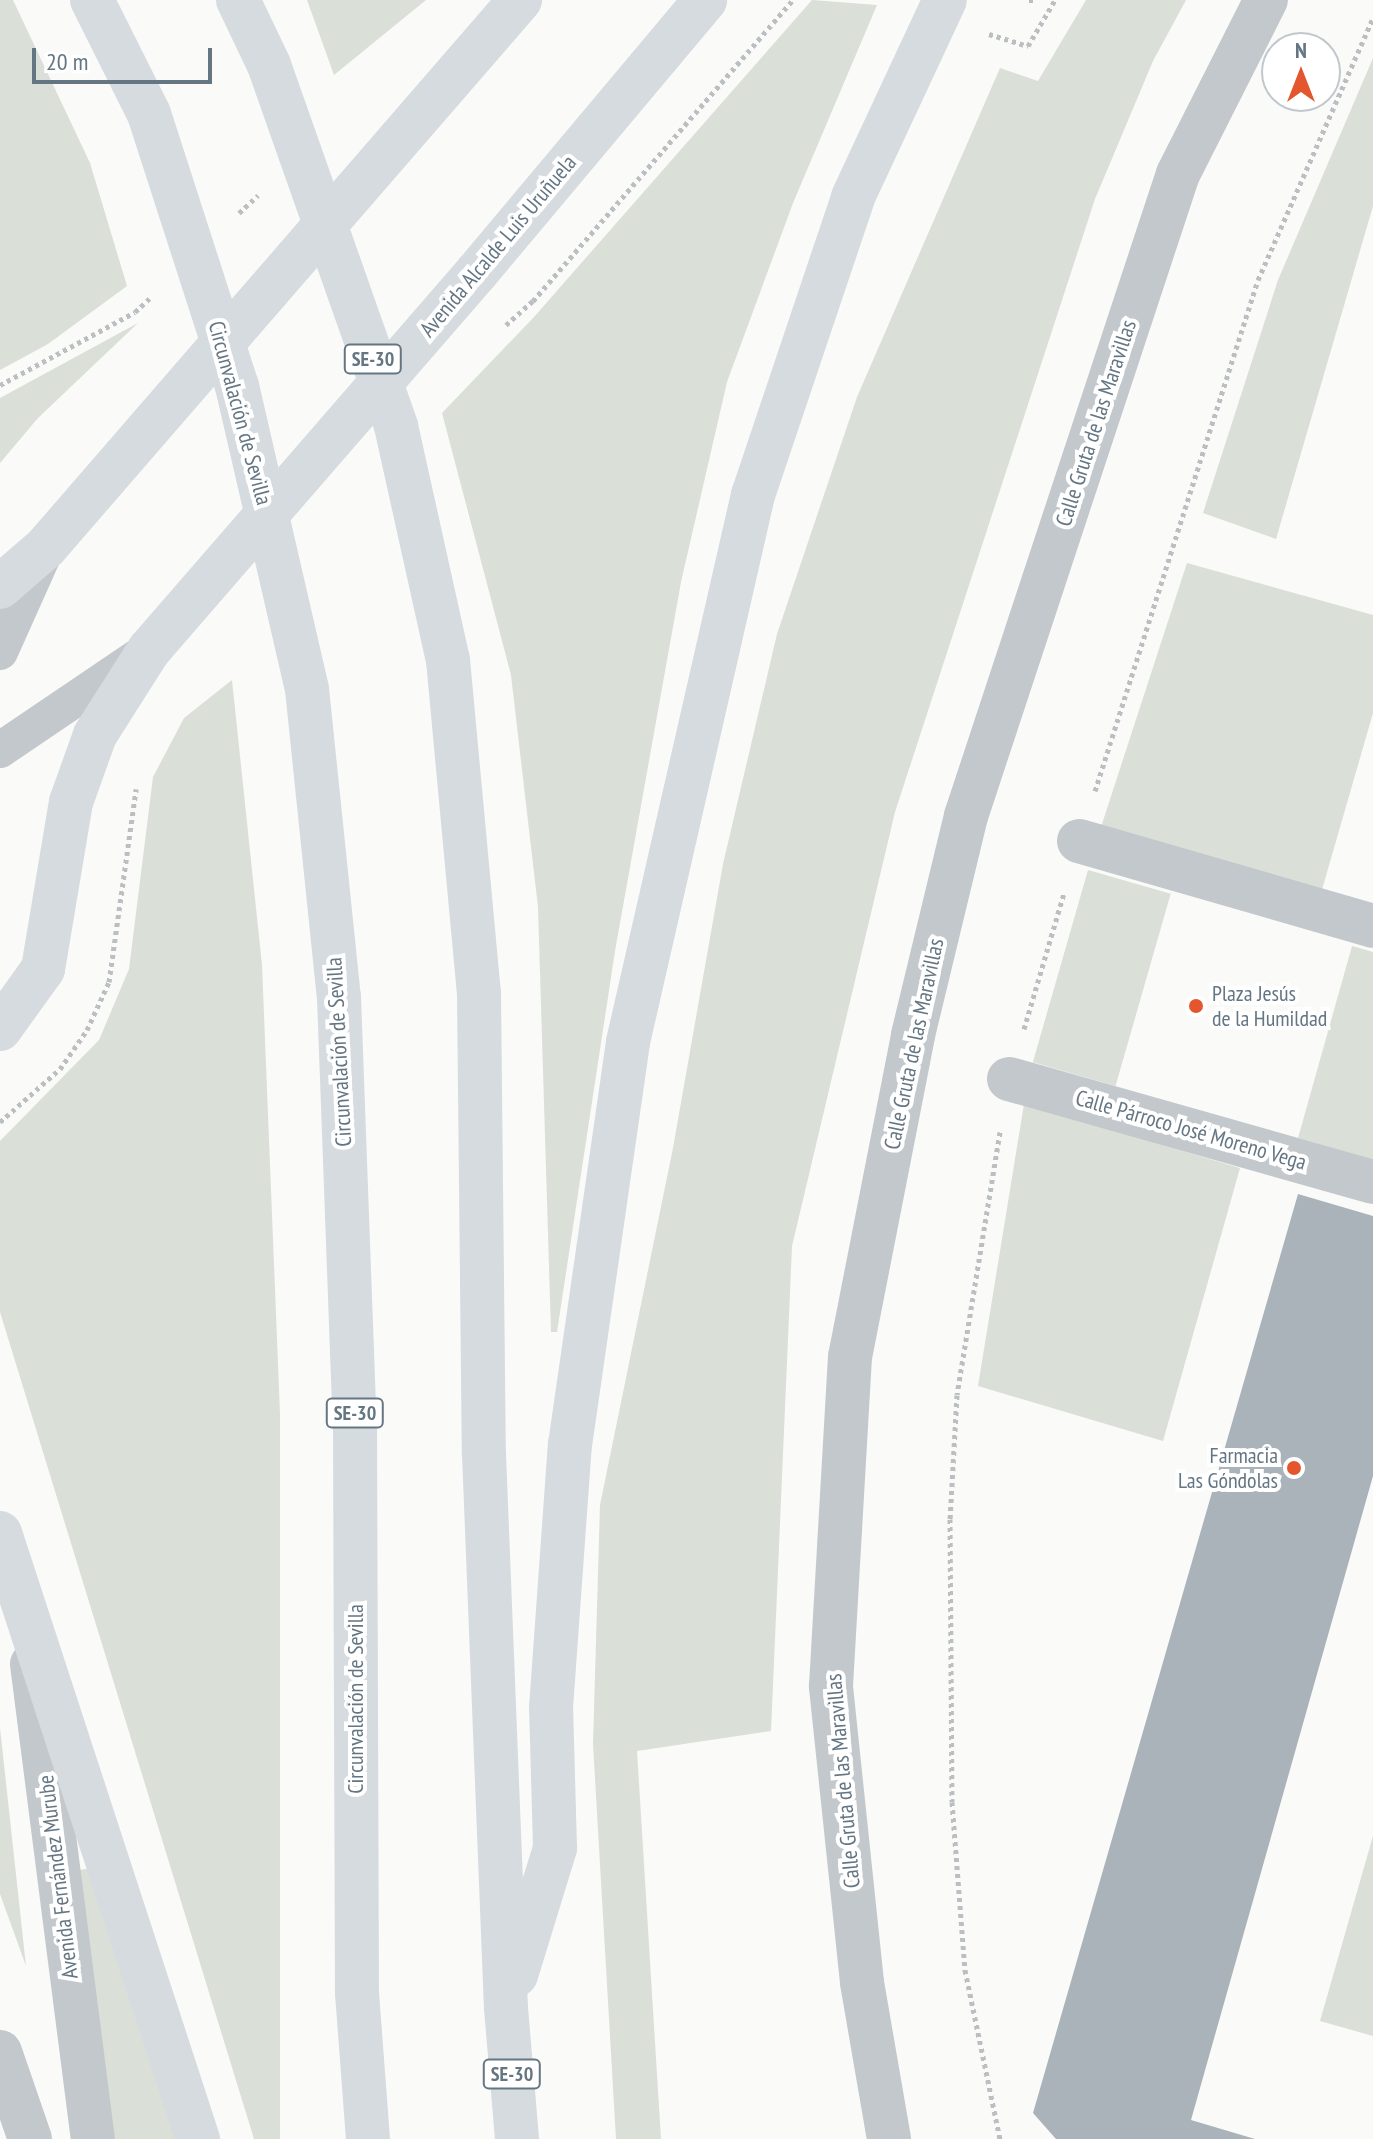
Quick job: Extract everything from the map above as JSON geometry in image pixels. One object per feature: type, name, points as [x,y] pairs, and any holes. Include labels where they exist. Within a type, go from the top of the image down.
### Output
[{"type":"main road","name":"Circunvalación de Sevilla","points":[[92,0],[149,114],[237,386],[307,689],[339,997],[355,1427],[357,1993],[368,2139]]},
{"type":"main road","name":"SE-30","points":[[238,0],[269,65],[396,426],[448,660],[479,993],[484,1454],[506,2008],[517,2139]]},
{"type":"main road","points":[[0,587],[46,547],[520,0]]},
{"type":"main road","name":"Avenida Alcalde Luis Uruñuela","points":[[0,1029],[43,969],[71,802],[95,735],[149,650],[477,272],[705,0]]},
{"type":"main road","points":[[506,2008],[555,1848],[551,1708],[570,1445],[628,1042],[753,495],[853,197],[943,5]]},
{"type":"main road","points":[[0,1533],[198,2139]]},
{"type":"street","name":"Calle Gruta de las Maravillas","points":[[889,2139],[862,1982],[831,1686],[850,1357],[913,1035],[966,816],[1178,174],[1266,0]]},
{"type":"street","points":[[1079,841],[1373,926]]},
{"type":"street","name":"Calle Párroco José Moreno Vega","points":[[1009,1079],[1373,1182]]},
{"type":"street","name":"Avenida Fernández Murube","points":[[26,1614],[93,2139]]},
{"type":"street","points":[[0,2052],[30,2139]]},
{"type":"lane","points":[[0,652],[46,547]]},
{"type":"lane","points":[[0,750],[149,650]]},
{"type":"path","points":[[1029,0],[1035,0]]},
{"type":"path","points":[[943,5],[1003,41],[1028,46],[1055,0]]},
{"type":"path","points":[[128,876],[139,781]]},
{"type":"shaded area","points":[[0,0],[13,0],[90,163],[127,286],[48,344],[0,370]]},
{"type":"shaded area","points":[[307,0],[426,0],[334,75]]},
{"type":"shaded area","points":[[812,0],[877,5],[793,203],[727,382],[681,582],[615,951],[557,1332],[551,1332],[538,907],[511,675],[442,413],[534,317]]},
{"type":"shaded area","points":[[1086,0],[1186,0],[1153,61],[1095,199],[895,812],[792,1246],[771,1731],[637,1751],[661,2139],[616,2139],[593,1744],[600,1505],[673,1148],[723,864],[777,634],[857,397],[1000,68],[1038,81]]},
{"type":"shaded area","points":[[1373,58],[1373,206],[1276,539],[1203,513],[1278,280]]},
{"type":"shaded area","points":[[138,323],[38,418],[0,463],[0,398]]},
{"type":"shaded area","points":[[1187,563],[1373,615],[1373,713],[1321,893],[1101,827]]},
{"type":"shaded area","points":[[232,680],[262,965],[280,1414],[280,2139],[254,2139],[0,1312],[0,1141],[99,1040],[129,969],[153,777],[184,718]]},
{"type":"shaded area","points":[[1088,870],[1171,894],[1116,1086],[1033,1062]]},
{"type":"shaded area","points":[[1352,946],[1373,952],[1373,1160],[1298,1138]]},
{"type":"shaded area","points":[[1024,1104],[1240,1168],[1163,1441],[978,1386]]},
{"type":"shaded area","points":[[0,1728],[26,1966],[0,1894]]},
{"type":"shaded area","points":[[1373,1836],[1373,2036],[1320,2021]]},
{"type":"shaded area","points":[[94,1868],[176,2139],[109,2139],[71,1871]]},
{"type":"building","points":[[1298,1194],[1373,1216],[1373,1476],[1191,2120],[1255,2139],[1056,2139],[1033,2113]]},
{"type":"place","name":"Plaza Jesús de la Humildad","points":[[1196,1006]]},
{"type":"place","name":"Farmacia Las Góndolas","points":[[1294,1468]]}]
